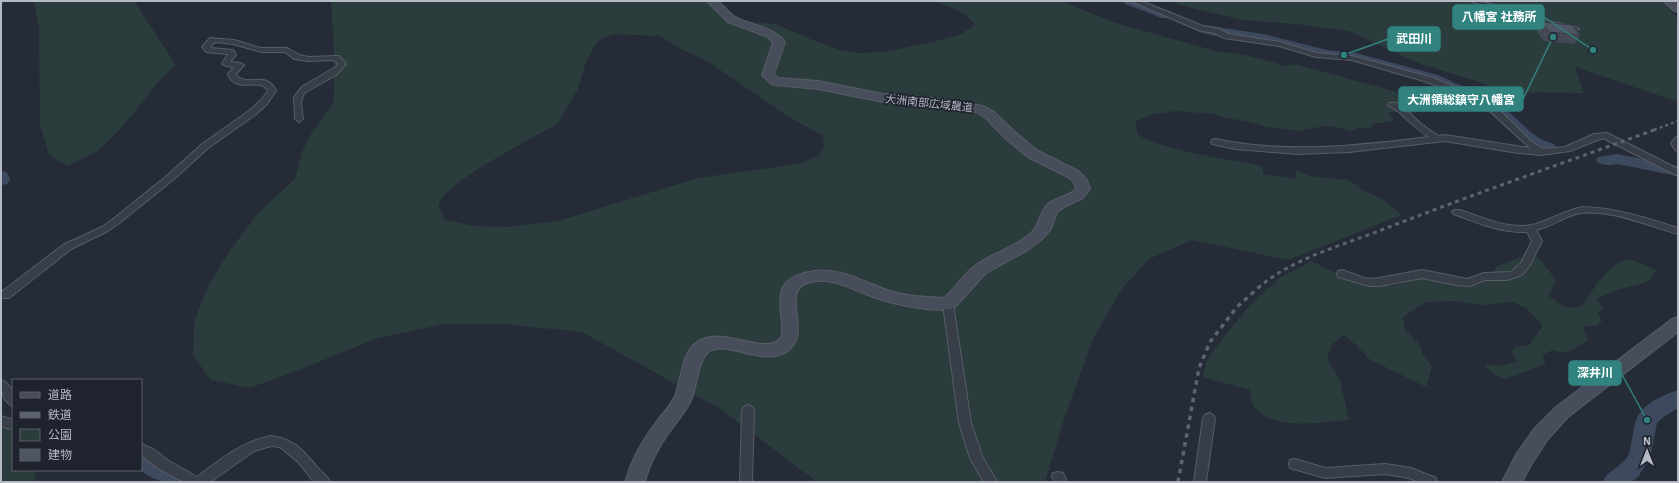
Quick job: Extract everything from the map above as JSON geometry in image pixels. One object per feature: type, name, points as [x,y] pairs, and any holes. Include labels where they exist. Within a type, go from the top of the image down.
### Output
[{"type":"street","name":"大洲南部広域農道","points":[[712,1],[732,20],[772,35],[779,42],[776,54],[769,68],[768,75],[775,81],[818,85],[883,98],[934,102],[979,109],[990,115],[1011,136],[1033,154],[1073,174],[1080,180],[1083,189],[1081,193],[1078,196],[1054,206],[1048,214],[1042,232],[1032,240],[981,269],[971,278],[957,297],[948,304]]},
{"type":"street","points":[[1135,1],[1201,28],[1216,31],[1228,36],[1280,44],[1316,55],[1352,58],[1430,80],[1480,102],[1495,111],[1529,144],[1541,152]]},
{"type":"street","points":[[1474,1],[1537,21],[1575,29]]},
{"type":"street","points":[[1668,1],[1678,9]]},
{"type":"street","points":[[2,296],[67,247],[105,229],[115,222],[172,177],[205,146],[252,113],[269,96],[272,91],[271,86],[268,83],[239,82],[232,77],[232,74],[240,65],[226,64],[232,54],[230,52],[209,50],[206,47],[213,40],[234,42],[261,50],[287,50],[297,57],[308,59],[336,58],[342,64],[336,71],[302,91],[298,97],[299,119]]},
{"type":"street","points":[[1392,105],[1398,107],[1410,120],[1437,139]]},
{"type":"street","points":[[1215,142],[1234,146],[1297,151],[1349,149],[1437,139],[1459,140],[1518,150],[1541,152],[1567,149],[1597,136],[1604,135],[1678,173]]},
{"type":"street","points":[[1678,140],[1676,143],[1678,148]]},
{"type":"street","points":[[1457,212],[1495,225],[1511,228],[1530,228],[1543,224],[1563,214],[1583,210],[1626,215],[1678,231]]},
{"type":"street","points":[[1342,274],[1373,283],[1402,276],[1421,274],[1469,283],[1484,276],[1506,277],[1516,275],[1530,258],[1531,250],[1537,241],[1530,228]]},
{"type":"street","points":[[635,482],[656,436],[683,400],[689,382],[692,361],[698,350],[706,344],[722,343],[759,350],[775,350],[785,344],[790,337],[790,325],[786,300],[789,289],[799,280],[816,276],[833,277],[894,298],[948,304],[965,423],[976,458],[991,482]]},
{"type":"street","points":[[1512,482],[1524,459],[1542,434],[1562,412],[1678,323]]},
{"type":"street","points":[[1,384],[12,399]]},
{"type":"street","points":[[746,482],[748,410]]},
{"type":"street","points":[[1200,482],[1209,418]]},
{"type":"street","points":[[1,421],[12,425]]},
{"type":"street","points":[[200,482],[253,445],[267,441],[282,442],[300,456],[318,478],[324,482]]},
{"type":"street","points":[[142,449],[151,452],[162,464],[185,475],[194,482]]},
{"type":"street","points":[[1295,464],[1325,473],[1392,470],[1411,473],[1431,482]]},
{"type":"green space","points":[[34,1],[134,1],[176,65],[161,79],[123,126],[98,151],[67,166],[49,155],[40,125],[39,26]]},
{"type":"green space","points":[[331,1],[707,1],[724,19],[776,24],[840,50],[857,53],[883,52],[933,42],[961,34],[975,25],[961,12],[932,1],[1062,1],[1112,22],[1216,51],[1246,55],[1285,66],[1295,64],[1393,91],[1409,99],[1416,107],[1416,113],[1402,111],[1388,113],[1394,120],[1372,124],[1372,128],[1359,128],[1351,131],[1336,127],[1324,126],[1299,131],[1267,127],[1214,114],[1175,111],[1150,115],[1135,122],[1138,135],[1168,147],[1184,151],[1262,166],[1263,174],[1297,179],[1295,170],[1309,176],[1348,180],[1363,191],[1379,197],[1402,215],[1288,260],[1192,240],[1149,259],[1121,290],[1092,341],[1064,419],[1045,482],[817,482],[722,410],[582,332],[504,324],[444,324],[375,339],[302,369],[249,388],[211,380],[193,356],[194,322],[209,284],[231,249],[259,212],[295,179],[302,152],[311,134],[334,102],[334,46]],"holes":[[[615,34],[660,36],[678,48],[707,61],[786,115],[823,136],[824,147],[818,156],[798,164],[698,178],[558,221],[508,227],[475,226],[445,220],[438,205],[443,196],[456,184],[484,165],[558,123],[578,89],[586,62],[595,45],[602,38]]]},
{"type":"green space","points":[[1168,1],[1661,1],[1675,15],[1678,21],[1678,102],[1575,67],[1584,93],[1511,92],[1418,63],[1349,31],[1296,24],[1243,20]]},
{"type":"green space","points":[[1529,254],[1540,259],[1556,280],[1549,296],[1563,306],[1567,307],[1580,307],[1602,277],[1616,264],[1624,260],[1632,260],[1656,270],[1650,279],[1645,283],[1617,290],[1597,298],[1603,308],[1598,313],[1602,321],[1596,326],[1583,326],[1588,340],[1571,351],[1563,353],[1553,350],[1544,354],[1543,359],[1546,364],[1505,379],[1493,373],[1484,364],[1499,366],[1517,362],[1512,352],[1515,347],[1529,345],[1543,326],[1526,308],[1513,302],[1484,305],[1454,301],[1426,302],[1403,317],[1405,330],[1420,345],[1423,355],[1432,367],[1426,387],[1369,359],[1344,335],[1332,344],[1327,359],[1340,380],[1349,420],[1297,423],[1271,419],[1261,413],[1253,405],[1250,390],[1203,377],[1207,360],[1250,305],[1278,279],[1311,261],[1332,271],[1367,283],[1394,286],[1414,278],[1428,277],[1458,285],[1477,285],[1498,266]]},
{"type":"green space","points":[[1,415],[12,425],[12,471],[36,471],[34,482],[1,482]]},
{"type":"building","points":[[1542,22],[1572,25],[1580,35],[1549,32]]},
{"type":"waterway","points":[[1129,1],[1167,15]]},
{"type":"waterway","points":[[1204,29],[1263,38],[1327,54],[1356,57],[1433,78],[1457,89]]},
{"type":"waterway","points":[[1483,101],[1492,106],[1533,142],[1550,148]]},
{"type":"waterway","points":[[1604,160],[1610,161],[1617,159],[1678,171]]},
{"type":"waterway","points":[[1,176],[1,180]]},
{"type":"waterway","points":[[1614,482],[1630,470],[1639,458],[1647,420],[1654,412],[1678,398]]},
{"type":"waterway","points":[[142,458],[155,469],[176,480]]},
{"type":"railway","points":[[1654,130],[1678,121]]},
{"type":"railway","points":[[1258,288],[1286,269],[1318,254],[1657,129]]},
{"type":"railway","points":[[1178,482],[1199,368],[1210,342],[1237,307],[1259,287]]},
{"type":"place","name":"大洲領総鎮守八幡宮","points":[[1553,37]]},
{"type":"place","name":"八幡宮 社務所","points":[[1593,50]]},
{"type":"place","name":"武田川","points":[[1344,55]]},
{"type":"place","name":"深井川","points":[[1647,420]]}]
